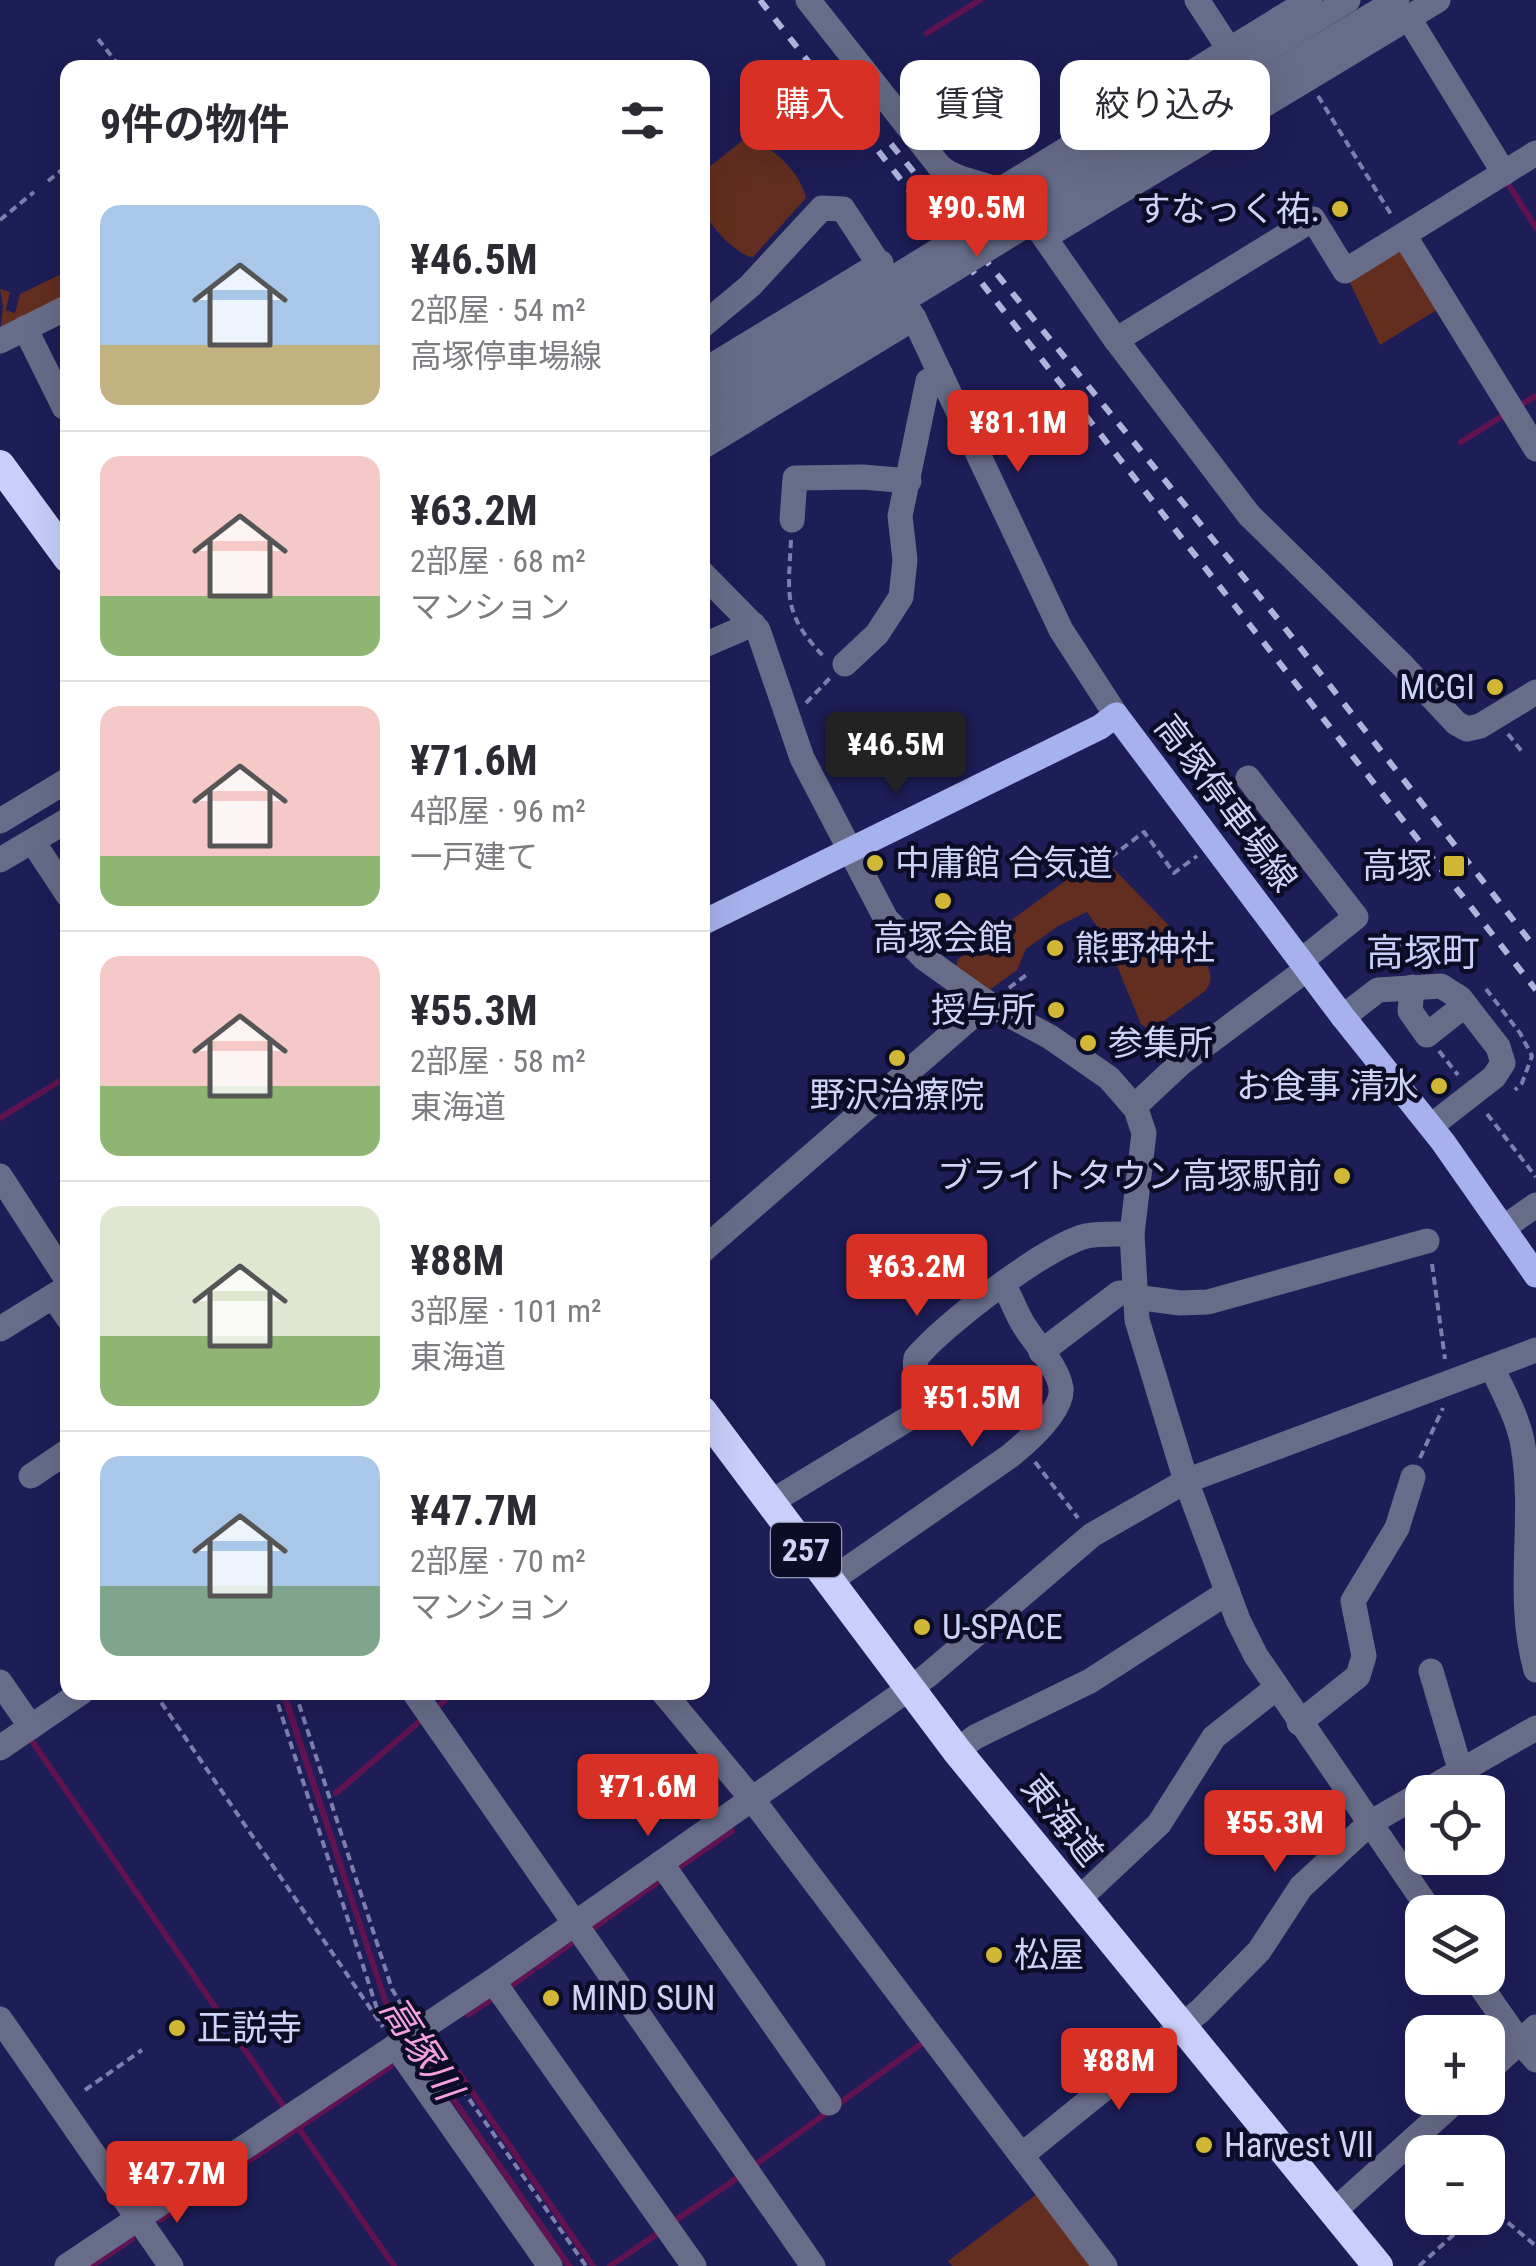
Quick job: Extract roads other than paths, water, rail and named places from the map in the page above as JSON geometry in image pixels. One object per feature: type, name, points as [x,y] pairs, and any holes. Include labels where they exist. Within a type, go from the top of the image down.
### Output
[{"type":"highway","points":[[0,465],[60,547]]},
{"type":"highway","name":"東海道","points":[[710,1422],[958,1751],[1378,2266]]},
{"type":"main road","name":"高塚停車場線","points":[[710,920],[1100,727],[1116,715],[1343,1017],[1431,1126],[1536,1275]]},
{"type":"street","points":[[808,0],[940,167],[960,179],[1003,192],[1310,0]]},
{"type":"street","points":[[1198,0],[1229,49]]},
{"type":"street","points":[[1266,60],[1348,0]]},
{"type":"street","points":[[1270,69],[1402,9],[1438,0]]},
{"type":"street","points":[[1402,9],[1504,173]]},
{"type":"street","points":[[1402,9],[1042,234],[1116,340],[1249,515],[1456,723],[1467,729],[1480,726],[1536,692]]},
{"type":"street","points":[[710,391],[1122,150]]},
{"type":"street","points":[[710,419],[1131,150]]},
{"type":"street","points":[[1116,340],[1313,219],[1346,271],[1536,154]]},
{"type":"street","points":[[710,319],[750,286],[822,208],[843,209],[914,318],[1061,630],[1116,715]]},
{"type":"street","points":[[1404,235],[1536,449]]},
{"type":"street","points":[[710,367],[880,263]]},
{"type":"street","points":[[0,340],[60,311]]},
{"type":"street","points":[[710,442],[914,318]]},
{"type":"street","points":[[25,328],[60,399]]},
{"type":"street","points":[[841,668],[868,644],[899,603],[905,560],[900,516],[928,381],[941,375]]},
{"type":"street","points":[[792,520],[795,478],[909,481]]},
{"type":"street","points":[[710,582],[754,624],[762,639],[802,758],[879,908],[894,928],[924,958],[985,1001],[1050,1037],[1108,1078],[1135,1106],[1144,1133],[1132,1234],[1139,1329],[1186,1481],[1244,1632],[1275,1689],[1419,1895]]},
{"type":"street","points":[[710,643],[754,624]]},
{"type":"street","points":[[4,810],[60,784]]},
{"type":"street","points":[[1135,1106],[1356,917],[1264,785]]},
{"type":"street","points":[[0,860],[60,825]]},
{"type":"street","points":[[33,842],[60,883]]},
{"type":"street","points":[[1343,1017],[1378,990],[1412,986],[1441,986],[1452,990],[1465,1005],[1498,1047],[1503,1062],[1477,1100],[1431,1126]]},
{"type":"street","points":[[1412,986],[1410,1011],[1427,1035],[1465,1005]]},
{"type":"street","points":[[710,1244],[911,1071],[985,1001]]},
{"type":"street","points":[[0,1176],[60,1285]]},
{"type":"street","points":[[1503,1228],[1536,1205]]},
{"type":"street","points":[[771,1502],[924,1409],[925,1398],[914,1365],[916,1358],[980,1299],[1076,1239],[1095,1234],[1132,1234]]},
{"type":"street","points":[[1041,1352],[1119,1294],[1180,1303],[1208,1302],[1427,1241]]},
{"type":"street","points":[[830,1581],[949,1501],[1024,1445],[1047,1420],[1061,1396],[1058,1378],[1019,1318],[1003,1285]]},
{"type":"street","points":[[0,1329],[60,1290]]},
{"type":"street","points":[[67,2266],[406,2034],[493,1981],[910,1688],[1092,1535],[1186,1481],[1536,1350]]},
{"type":"street","points":[[1492,1366],[1523,1443],[1526,1602],[1529,1645],[1536,1670]]},
{"type":"street","points":[[31,1476],[60,1456]]},
{"type":"street","points":[[1298,1722],[1358,1676],[1364,1656],[1352,1601],[1396,1528],[1413,1477]]},
{"type":"street","points":[[958,1751],[975,1736],[1090,1682],[1228,1592]]},
{"type":"street","points":[[1431,1671],[1456,1759],[1463,1770]]},
{"type":"street","points":[[0,1682],[31,1727]]},
{"type":"street","points":[[1079,1899],[1159,1824],[1214,1737],[1275,1689]]},
{"type":"street","points":[[0,1748],[70,1700]]},
{"type":"street","points":[[420,1700],[814,2266]]},
{"type":"street","points":[[670,1700],[752,1799],[1105,2266]]},
{"type":"street","points":[[1454,1775],[1536,1728]]},
{"type":"street","points":[[1022,2156],[1182,2026],[1259,1951],[1301,1886],[1370,1823],[1405,1803]]},
{"type":"street","points":[[661,1863],[829,2102]]},
{"type":"street","points":[[493,1981],[694,2266]]},
{"type":"street","points":[[1489,1995],[1530,2043],[1505,2060]]},
{"type":"street","points":[[0,2019],[171,2266]]},
{"type":"street","points":[[406,2034],[550,2266]]},
{"type":"street","points":[[1334,2212],[1440,2115]]},
{"type":"water","name":"高塚川","points":[[282,1700],[289,1700],[388,2000],[573,2266],[565,2266],[383,2003]]},
{"type":"waterway","points":[[927,33],[980,0]]},
{"type":"waterway","points":[[1507,182],[1536,228]]},
{"type":"waterway","points":[[1520,405],[1536,396]]},
{"type":"waterway","points":[[1461,442],[1504,415]]},
{"type":"waterway","points":[[0,1118],[60,1081]]},
{"type":"waterway","points":[[441,1704],[445,1700]]},
{"type":"waterway","points":[[336,1793],[420,1721]]},
{"type":"waterway","points":[[32,1741],[284,2107]]},
{"type":"waterway","points":[[675,1870],[732,1831]]},
{"type":"waterway","points":[[595,1927],[662,1879]]},
{"type":"waterway","points":[[538,1967],[573,1942]]},
{"type":"waterway","points":[[508,1988],[532,1971]]},
{"type":"waterway","points":[[468,2015],[495,1997]]},
{"type":"waterway","name":"高塚川","points":[[434,2037],[593,2266]]},
{"type":"waterway","points":[[755,2165],[921,2044]]},
{"type":"waterway","name":"高塚川","points":[[160,2220],[391,2066]]},
{"type":"waterway","points":[[297,2126],[394,2266]]},
{"type":"waterway","points":[[676,2220],[739,2177]]},
{"type":"waterway","points":[[610,2266],[660,2232]]},
{"type":"waterway","points":[[92,2266],[132,2239]]},
{"type":"railway","points":[[760,0],[1536,990]]},
{"type":"railway","points":[[891,144],[1277,618],[1536,949]]},
{"type":"place","name":"すなっく祐.","points":[[1340,209]]},
{"type":"place","name":"MCGI","points":[[1495,687]]},
{"type":"place","name":"中庸館 合気道","points":[[875,863]]},
{"type":"place","name":"高塚","points":[[1454,866]]},
{"type":"place","name":"高塚会館","points":[[943,901]]},
{"type":"place","name":"熊野神社","points":[[1055,948]]},
{"type":"place","name":"授与所","points":[[1056,1010]]},
{"type":"place","name":"参集所","points":[[1088,1043]]},
{"type":"place","name":"野沢治療院","points":[[897,1058]]},
{"type":"place","name":"お食事 清水","points":[[1439,1086]]},
{"type":"place","name":"ブライトタウン高塚駅前","points":[[1342,1176]]},
{"type":"place","name":"U-SPACE","points":[[922,1627]]},
{"type":"place","name":"松屋","points":[[994,1955]]},
{"type":"place","name":"MIND SUN","points":[[551,1998]]},
{"type":"place","name":"正説寺","points":[[177,2028]]},
{"type":"place","name":"Harvest Ⅶ","points":[[1204,2145]]},
{"type":"district","name":"高塚町","points":[[1423,953]]}]
